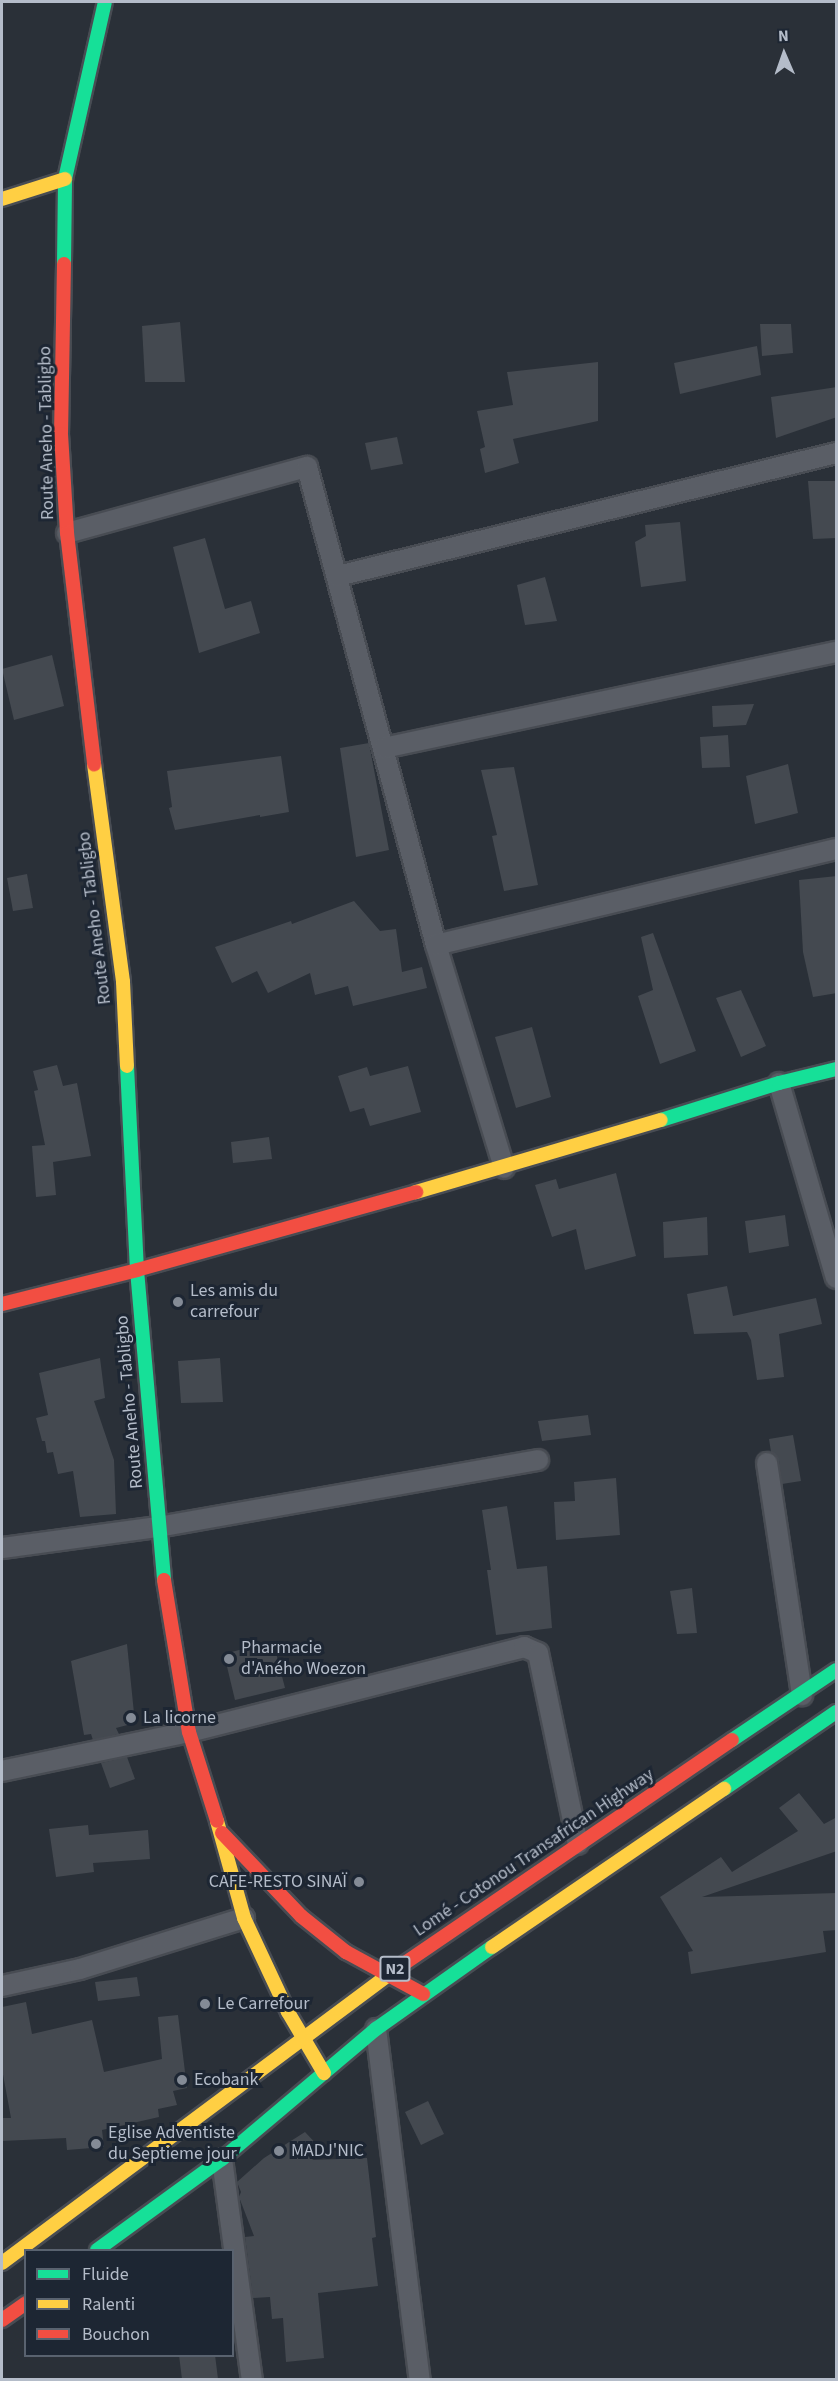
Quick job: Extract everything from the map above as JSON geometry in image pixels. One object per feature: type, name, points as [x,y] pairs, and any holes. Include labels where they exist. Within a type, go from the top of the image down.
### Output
[{"type":"main road","name":"Route Aneho - Tabligbo","points":[[105,2],[65,179],[61,434],[67,533],[83,684],[123,982],[136,1270],[158,1527],[174,1653],[189,1732],[244,1918],[288,2012],[324,2073]]},
{"type":"main road","points":[[2,199],[65,179]]},
{"type":"main road","points":[[2,1304],[136,1270],[504,1168],[779,1083],[837,1069]]},
{"type":"main road","name":"Lomé - Cotonou Transafrican Highway","points":[[2,2263],[387,1975],[837,1670]]},
{"type":"main road","name":"N2","points":[[98,2249],[222,2159],[376,2029],[423,1994],[837,1712]]},
{"type":"main road","points":[[219,1829],[301,1916],[346,1952],[423,1994]]},
{"type":"main road","points":[[2,2320],[24,2304]]},
{"type":"street","points":[[338,576],[837,453]]},
{"type":"street","points":[[67,533],[307,467],[436,945],[504,1168]]},
{"type":"street","points":[[384,748],[837,652]]},
{"type":"street","points":[[436,945],[837,849]]},
{"type":"street","points":[[779,1083],[832,1254],[837,1278]]},
{"type":"street","points":[[2,1548],[158,1527],[538,1460]]},
{"type":"street","points":[[767,1463],[802,1695]]},
{"type":"street","points":[[2,1771],[189,1732],[524,1647],[532,1648],[538,1653],[578,1844]]},
{"type":"street","points":[[2,1986],[80,1969],[244,1918]]},
{"type":"street","points":[[376,2029],[420,2379]]},
{"type":"street","points":[[222,2159],[252,2379]]},
{"type":"building","points":[[180,322],[185,382],[145,382],[142,326]]},
{"type":"building","points":[[760,324],[791,324],[793,353],[762,356]]},
{"type":"building","points":[[757,346],[761,375],[680,394],[674,363]]},
{"type":"building","points":[[598,362],[598,421],[513,439],[519,463],[485,473],[480,449],[485,447],[477,411],[513,405],[507,372]]},
{"type":"building","points":[[837,387],[837,417],[776,438],[771,397]]},
{"type":"building","points":[[397,437],[403,464],[371,470],[365,443]]},
{"type":"building","points":[[808,481],[837,481],[837,538],[813,539]]},
{"type":"building","points":[[680,522],[686,581],[641,587],[635,542],[646,536],[645,525]]},
{"type":"building","points":[[205,538],[225,609],[251,601],[260,633],[199,653],[173,547]]},
{"type":"building","points":[[545,577],[557,621],[525,625],[517,585]]},
{"type":"building","points":[[52,655],[64,706],[14,720],[2,669]]},
{"type":"building","points":[[754,704],[746,725],[713,727],[712,706]]},
{"type":"building","points":[[728,735],[730,767],[702,768],[700,737]]},
{"type":"building","points":[[369,743],[389,850],[356,857],[340,748]]},
{"type":"building","points":[[281,756],[289,812],[175,830],[169,808],[172,807],[167,771]]},
{"type":"building","points":[[788,764],[798,813],[755,824],[746,776]]},
{"type":"building","points":[[514,767],[538,885],[504,891],[492,836],[497,835],[481,770]]},
{"type":"building","points":[[27,874],[33,908],[13,911],[7,878]]},
{"type":"building","points":[[837,876],[837,993],[813,997],[803,952],[799,880]]},
{"type":"building","points":[[354,901],[380,931],[396,929],[402,972],[422,967],[427,988],[353,1006],[348,986],[315,995],[310,973],[268,993],[257,971],[232,983],[215,947],[291,921],[292,924]]},
{"type":"building","points":[[653,933],[696,1051],[660,1064],[638,996],[653,990],[641,937]]},
{"type":"building","points":[[741,990],[766,1046],[741,1057],[716,998]]},
{"type":"building","points":[[532,1027],[551,1097],[516,1108],[495,1037]]},
{"type":"building","points":[[57,1065],[63,1086],[77,1083],[91,1156],[53,1162],[56,1195],[36,1197],[32,1146],[45,1145],[34,1091],[38,1090],[33,1071]]},
{"type":"building","points":[[408,1066],[421,1112],[370,1126],[364,1108],[350,1112],[338,1076],[367,1067],[370,1076]]},
{"type":"building","points":[[269,1137],[272,1159],[233,1163],[231,1142]]},
{"type":"building","points":[[616,1173],[636,1256],[585,1270],[576,1229],[552,1237],[535,1185],[556,1179],[559,1189]]},
{"type":"building","points":[[785,1215],[789,1246],[749,1253],[745,1221]]},
{"type":"building","points":[[707,1217],[708,1255],[664,1258],[663,1222]]},
{"type":"building","points":[[727,1286],[733,1316],[816,1298],[822,1324],[779,1334],[784,1377],[757,1380],[751,1340],[747,1332],[694,1334],[687,1294]]},
{"type":"building","points":[[100,1358],[105,1398],[94,1401],[114,1460],[116,1514],[80,1517],[73,1471],[58,1474],[53,1452],[47,1453],[45,1441],[42,1441],[36,1418],[48,1415],[39,1373]]},
{"type":"building","points":[[220,1358],[223,1402],[181,1403],[178,1361]]},
{"type":"building","points":[[588,1415],[591,1435],[542,1441],[538,1421]]},
{"type":"building","points":[[793,1435],[801,1481],[782,1484],[779,1461],[771,1452],[769,1439]]},
{"type":"building","points":[[616,1478],[620,1535],[556,1540],[554,1502],[575,1501],[574,1482]]},
{"type":"building","points":[[507,1506],[517,1569],[547,1566],[552,1628],[496,1635],[487,1570],[491,1570],[482,1510]]},
{"type":"building","points":[[692,1588],[697,1633],[677,1634],[670,1591]]},
{"type":"building","points":[[273,1641],[285,1688],[235,1700],[224,1654]]},
{"type":"building","points":[[127,1644],[135,1723],[116,1728],[119,1734],[93,1740],[91,1734],[84,1735],[71,1661]]},
{"type":"building","points":[[127,1757],[135,1779],[110,1788],[101,1763]]},
{"type":"building","points":[[799,1793],[824,1824],[837,1817],[837,1851],[702,1897],[837,1893],[837,1930],[823,1931],[826,1952],[691,1974],[688,1952],[693,1951],[660,1897],[721,1857],[732,1872],[798,1831],[779,1808]]},
{"type":"building","points":[[88,1825],[89,1835],[148,1830],[150,1859],[93,1863],[94,1872],[56,1877],[49,1829]]},
{"type":"building","points":[[137,1977],[140,1996],[98,2001],[95,1982]]},
{"type":"building","points":[[26,2002],[32,2034],[92,2020],[104,2072],[162,2059],[158,2017],[178,2015],[187,2088],[173,2091],[177,2105],[158,2109],[159,2117],[102,2130],[104,2147],[67,2150],[66,2138],[2,2141],[2,2118],[11,2118],[2,2069],[2,2007]]},
{"type":"building","points":[[428,2101],[444,2134],[421,2145],[405,2112]]},
{"type":"building","points":[[305,2132],[324,2152],[312,2160],[367,2158],[376,2237],[372,2238],[378,2286],[318,2293],[324,2358],[286,2362],[283,2318],[272,2319],[270,2297],[253,2298],[245,2237],[254,2236],[239,2197],[241,2192],[237,2182],[264,2158]]},
{"type":"building","points":[[179,2357],[215,2357],[218,2379],[182,2379]]},
{"type":"traffic: fast","points":[[64,264],[65,179],[105,2]]},
{"type":"traffic: fast","points":[[127,1066],[137,1270],[164,1580]]},
{"type":"traffic: fast","points":[[661,1120],[779,1083],[836,1069]]},
{"type":"traffic: fast","points":[[732,1740],[836,1670]]},
{"type":"traffic: fast","points":[[724,1789],[836,1712]]},
{"type":"traffic: fast","points":[[98,2249],[222,2159],[376,2029],[492,1947]]},
{"type":"traffic: slow","points":[[2,199],[65,179]]},
{"type":"traffic: slow","points":[[94,764],[123,982],[127,1066]]},
{"type":"traffic: slow","points":[[416,1192],[661,1120]]},
{"type":"traffic: slow","points":[[492,1947],[724,1789]]},
{"type":"traffic: slow","points":[[217,1821],[244,1918],[288,2012],[324,2073]]},
{"type":"traffic: slow","points":[[2,2263],[399,1967]]},
{"type":"traffic: jam","points":[[64,264],[61,434],[67,533],[94,764]]},
{"type":"traffic: jam","points":[[2,1304],[137,1270],[416,1192]]},
{"type":"traffic: jam","points":[[164,1580],[189,1732],[217,1821]]},
{"type":"traffic: jam","points":[[399,1967],[732,1740]]},
{"type":"traffic: jam","points":[[222,1833],[301,1916],[346,1952],[423,1994]]},
{"type":"traffic: jam","points":[[2,2320],[24,2304]]},
{"type":"place","name":"Les amis du carrefour","points":[[178,1302]]},
{"type":"place","name":"Pharmacie d'Aného Woezon","points":[[229,1659]]},
{"type":"place","name":"La licorne","points":[[131,1718]]},
{"type":"place","name":"CAFE-RESTO SINAÏ","points":[[359,1882]]},
{"type":"place","name":"Le Carrefour","points":[[205,2004]]},
{"type":"place","name":"Ecobank","points":[[182,2080]]},
{"type":"place","name":"Eglise Adventiste du Septieme jour","points":[[96,2144]]},
{"type":"place","name":"MADJ'NIC","points":[[279,2151]]}]
